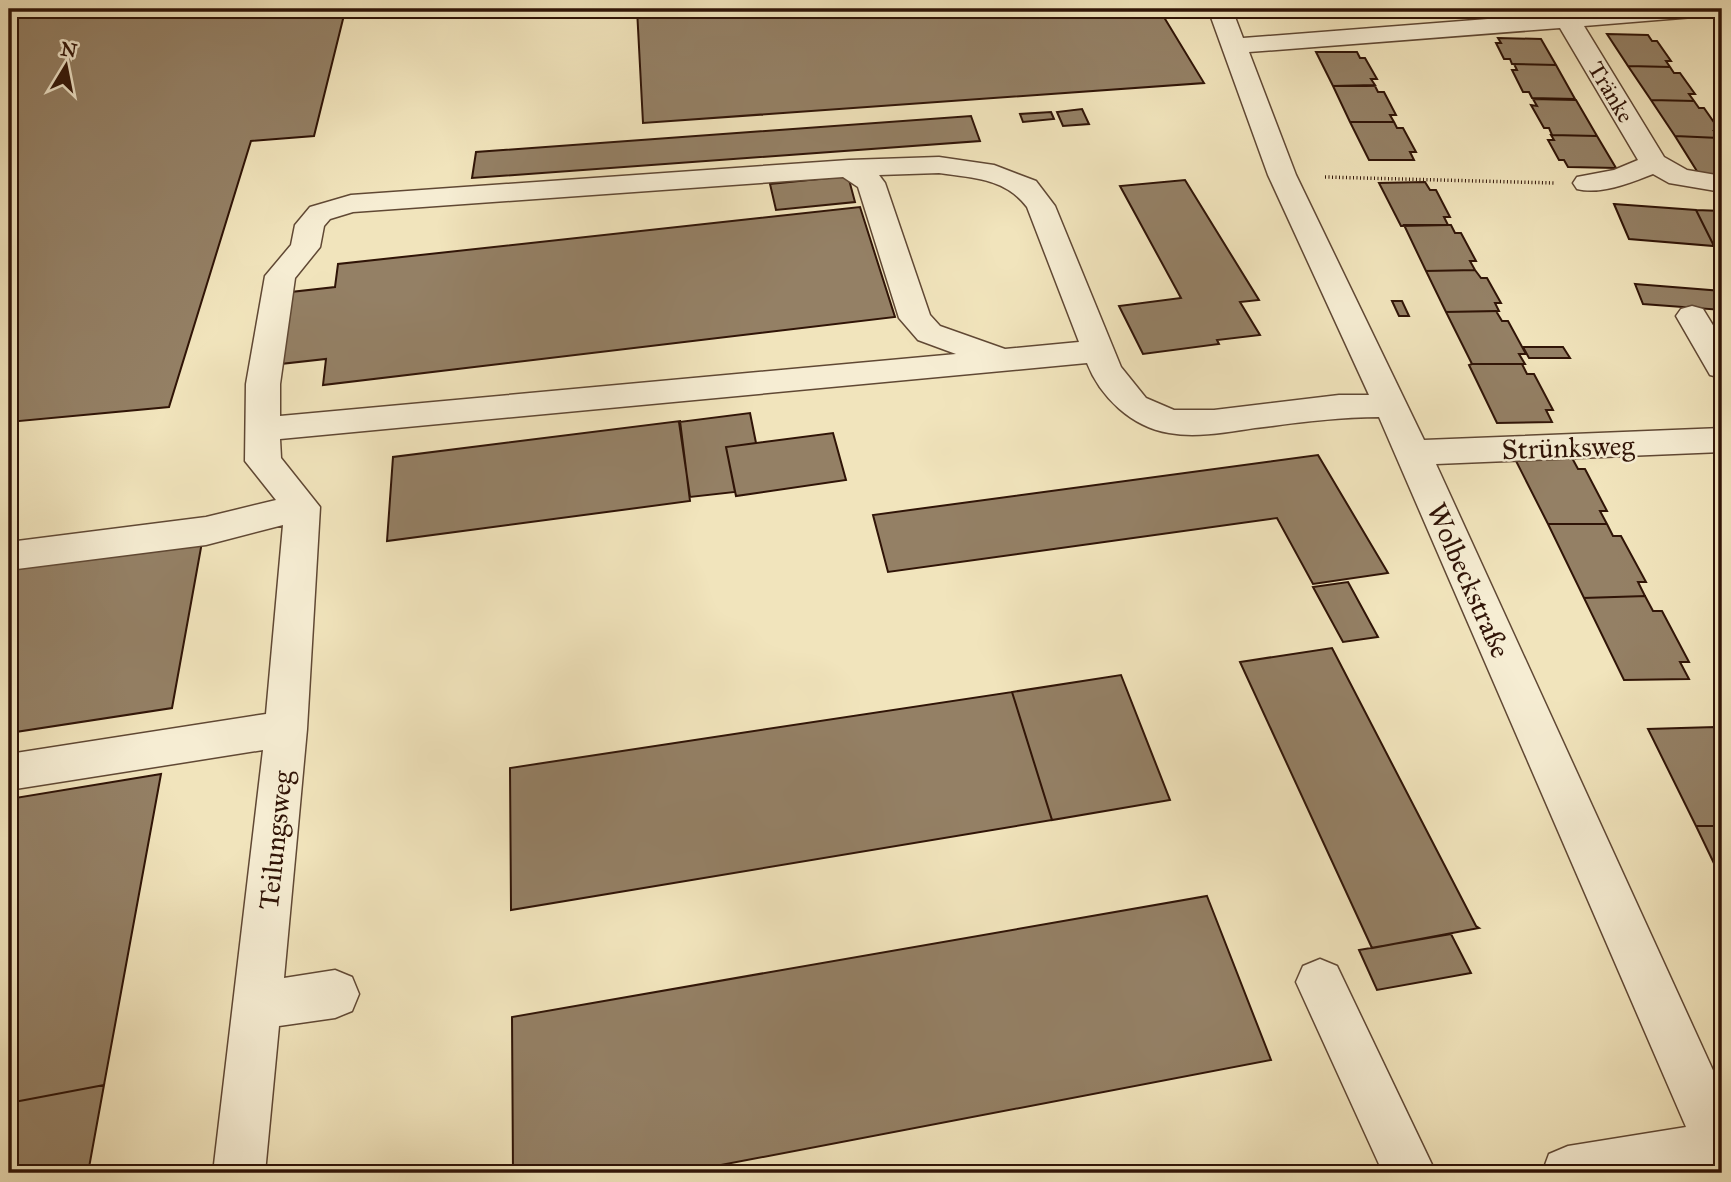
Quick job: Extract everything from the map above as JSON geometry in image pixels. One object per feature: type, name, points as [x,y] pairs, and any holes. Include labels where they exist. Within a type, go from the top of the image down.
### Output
[{"type":"street","name":"Wolbeckstraße","points":[[1220,9],[1282,175],[1413,453],[1722,1148]]},
{"type":"street","points":[[1234,46],[1706,9]]},
{"type":"street","name":"Tränke","points":[[1568,20],[1654,163]]},
{"type":"street","points":[[1587,183],[1621,177],[1654,163],[1679,177],[1722,184]]},
{"type":"street","points":[[9,556],[206,531],[302,506],[263,461],[263,384],[280,276],[305,247],[310,225],[320,213],[351,204],[849,168],[939,165],[993,173],[1026,187],[1041,206],[1105,370],[1134,407],[1170,422],[1214,422],[1339,406],[1390,406]]},
{"type":"street","points":[[849,168],[871,183],[915,318],[929,333],[966,348],[1008,360]]},
{"type":"street","points":[[1692,316],[1722,367]]},
{"type":"street","points":[[263,429],[1098,351]]},
{"type":"street","name":"Strünksweg","points":[[1413,453],[1722,440]]},
{"type":"street","name":"Teilungsweg","points":[[239,1173],[286,729],[302,506]]},
{"type":"street","points":[[9,772],[286,729]]},
{"type":"street","points":[[1320,982],[1410,1173]]},
{"type":"street","points":[[258,1005],[335,994]]},
{"type":"street","points":[[1568,1173],[1722,1148]]},
{"type":"path","points":[[1282,175],[1587,183]]},
{"type":"building","points":[[9,9],[371,9],[370,14],[344,15],[314,136],[251,141],[169,407],[9,422]]},
{"type":"building","points":[[637,9],[1159,9],[1204,83],[643,123]]},
{"type":"building","points":[[1607,34],[1648,35],[1652,41],[1657,41],[1671,61],[1666,61],[1670,67],[1628,66]]},
{"type":"building","points":[[1498,38],[1541,39],[1556,65],[1512,64],[1510,59],[1504,59],[1496,43],[1501,43]]},
{"type":"building","points":[[1316,52],[1357,52],[1360,58],[1365,58],[1377,79],[1371,79],[1375,85],[1333,86]]},
{"type":"building","points":[[1514,64],[1556,65],[1575,99],[1532,98],[1529,92],[1523,92],[1512,70],[1517,70]]},
{"type":"building","points":[[1628,66],[1670,67],[1674,73],[1680,73],[1695,94],[1689,94],[1694,101],[1651,100]]},
{"type":"building","points":[[1333,86],[1375,86],[1378,92],[1384,92],[1396,115],[1390,115],[1394,122],[1350,122]]},
{"type":"building","points":[[1533,99],[1576,100],[1597,136],[1552,135],[1549,128],[1544,128],[1531,105],[1537,106]]},
{"type":"building","points":[[1651,100],[1694,101],[1699,108],[1704,108],[1720,131],[1714,131],[1719,138],[1675,136]]},
{"type":"building","points":[[1082,109],[1089,124],[1063,126],[1057,112]]},
{"type":"building","points":[[1051,112],[1054,119],[1023,122],[1020,114]]},
{"type":"building","points":[[971,116],[980,141],[472,178],[476,152]]},
{"type":"building","points":[[1350,122],[1394,122],[1397,128],[1403,128],[1416,152],[1410,152],[1414,160],[1369,160]]},
{"type":"building","points":[[1551,135],[1597,136],[1616,168],[1568,167],[1564,160],[1559,160],[1548,140],[1554,140]]},
{"type":"building","points":[[1675,136],[1719,138],[1722,142],[1722,176],[1700,176]]},
{"type":"building","points":[[848,176],[855,202],[776,210],[770,184]]},
{"type":"building","points":[[1185,180],[1259,300],[1240,302],[1260,335],[1217,340],[1219,344],[1143,354],[1119,306],[1181,298],[1120,186]]},
{"type":"building","points":[[1425,182],[1430,190],[1436,190],[1450,217],[1444,217],[1448,225],[1401,226],[1379,183]]},
{"type":"building","points":[[1614,204],[1696,210],[1714,246],[1629,239]]},
{"type":"building","points":[[860,207],[895,317],[323,385],[326,359],[280,364],[291,292],[335,287],[338,264]]},
{"type":"building","points":[[1696,210],[1722,211],[1722,246],[1714,246]]},
{"type":"building","points":[[1404,225],[1451,225],[1455,233],[1461,233],[1476,261],[1470,261],[1475,270],[1426,271]]},
{"type":"building","points":[[1475,270],[1481,278],[1487,278],[1501,303],[1495,303],[1499,311],[1446,312],[1426,271]]},
{"type":"building","points":[[1635,284],[1722,291],[1722,310],[1643,304]]},
{"type":"building","points":[[1392,301],[1402,301],[1409,316],[1399,316]]},
{"type":"building","points":[[1496,311],[1502,321],[1508,321],[1526,354],[1519,354],[1525,364],[1472,364],[1446,312]]},
{"type":"building","points":[[1523,347],[1563,347],[1570,358],[1529,358]]},
{"type":"building","points":[[1522,364],[1527,374],[1534,374],[1553,410],[1546,410],[1552,422],[1497,423],[1469,365]]},
{"type":"building","points":[[750,413],[756,443],[726,447],[735,492],[690,497],[679,422]]},
{"type":"building","points":[[680,421],[690,501],[387,541],[393,457]]},
{"type":"building","points":[[833,433],[846,480],[736,496],[726,447]]},
{"type":"building","points":[[1318,455],[1388,573],[1313,584],[1277,518],[888,572],[873,515]]},
{"type":"building","points":[[1571,456],[1578,469],[1585,469],[1607,511],[1600,511],[1607,524],[1548,524],[1514,457]]},
{"type":"building","points":[[1548,524],[1607,524],[1613,536],[1621,536],[1646,582],[1638,582],[1645,596],[1584,598]]},
{"type":"building","points":[[202,542],[172,708],[9,733],[9,569]]},
{"type":"building","points":[[1348,582],[1378,637],[1343,642],[1313,587]]},
{"type":"building","points":[[1645,596],[1653,611],[1662,611],[1689,662],[1680,662],[1689,679],[1624,680],[1584,598]]},
{"type":"building","points":[[1332,648],[1479,928],[1372,948],[1240,662]]},
{"type":"building","points":[[1121,675],[1170,800],[1052,820],[1012,692]]},
{"type":"building","points":[[1012,692],[1052,820],[511,910],[510,768]]},
{"type":"building","points":[[1715,727],[1722,741],[1722,826],[1696,826],[1648,729]]},
{"type":"building","points":[[161,774],[104,1085],[9,1103],[9,799]]},
{"type":"building","points":[[1696,826],[1722,826],[1722,880]]},
{"type":"building","points":[[1207,896],[1271,1060],[679,1173],[513,1173],[512,1017]]},
{"type":"building","points":[[1451,934],[1471,973],[1377,990],[1359,950]]},
{"type":"building","points":[[104,1085],[88,1173],[9,1173],[9,1103]]}]
